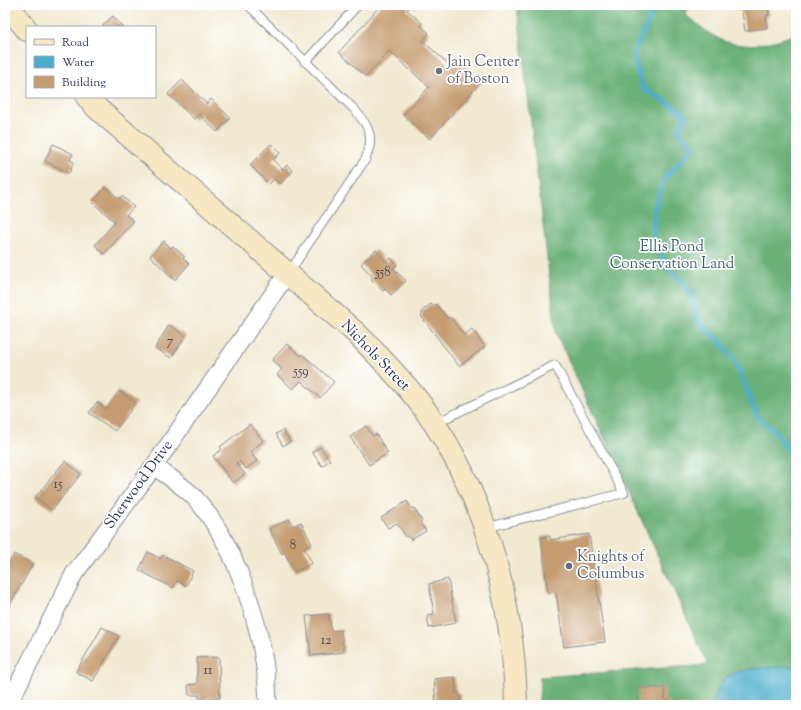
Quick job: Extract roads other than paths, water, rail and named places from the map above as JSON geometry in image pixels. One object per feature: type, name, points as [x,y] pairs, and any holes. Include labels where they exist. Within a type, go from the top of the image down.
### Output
[{"type":"main road","points":[[8,5],[26,29]]},
{"type":"main road","name":"Nichols Street","points":[[88,98],[356,333],[377,354],[416,399],[434,424],[463,477],[484,528],[506,603],[512,641],[516,705]]},
{"type":"street","name":"Sherwood Drive","points":[[8,705],[74,574],[154,466],[287,274]]},
{"type":"street","points":[[154,466],[194,498],[218,529],[236,567],[255,614],[267,680],[268,705]]},
{"type":"lane","points":[[248,5],[363,120],[371,139],[370,148],[365,160],[287,274]]},
{"type":"lane","points":[[306,62],[358,5]]},
{"type":"lane","points":[[434,424],[555,366],[624,494],[484,528]]},
{"type":"water","points":[[796,666],[796,705],[714,705],[720,685],[724,679],[730,675],[758,668]]},
{"type":"waterway","points":[[656,5],[633,55],[643,89],[664,100],[686,116],[678,130],[693,148],[664,179],[656,204],[653,225],[654,241],[668,269],[686,285],[693,301],[696,319],[722,344],[735,361],[758,418],[775,431],[796,462]]},
{"type":"place","name":"Jain Center of Boston","points":[[439,71]]},
{"type":"place","name":"Knights of Columbus","points":[[569,566]]},
{"type":"park label","name":"Ellis Pond Conservation Land","points":[[672,256]]}]
